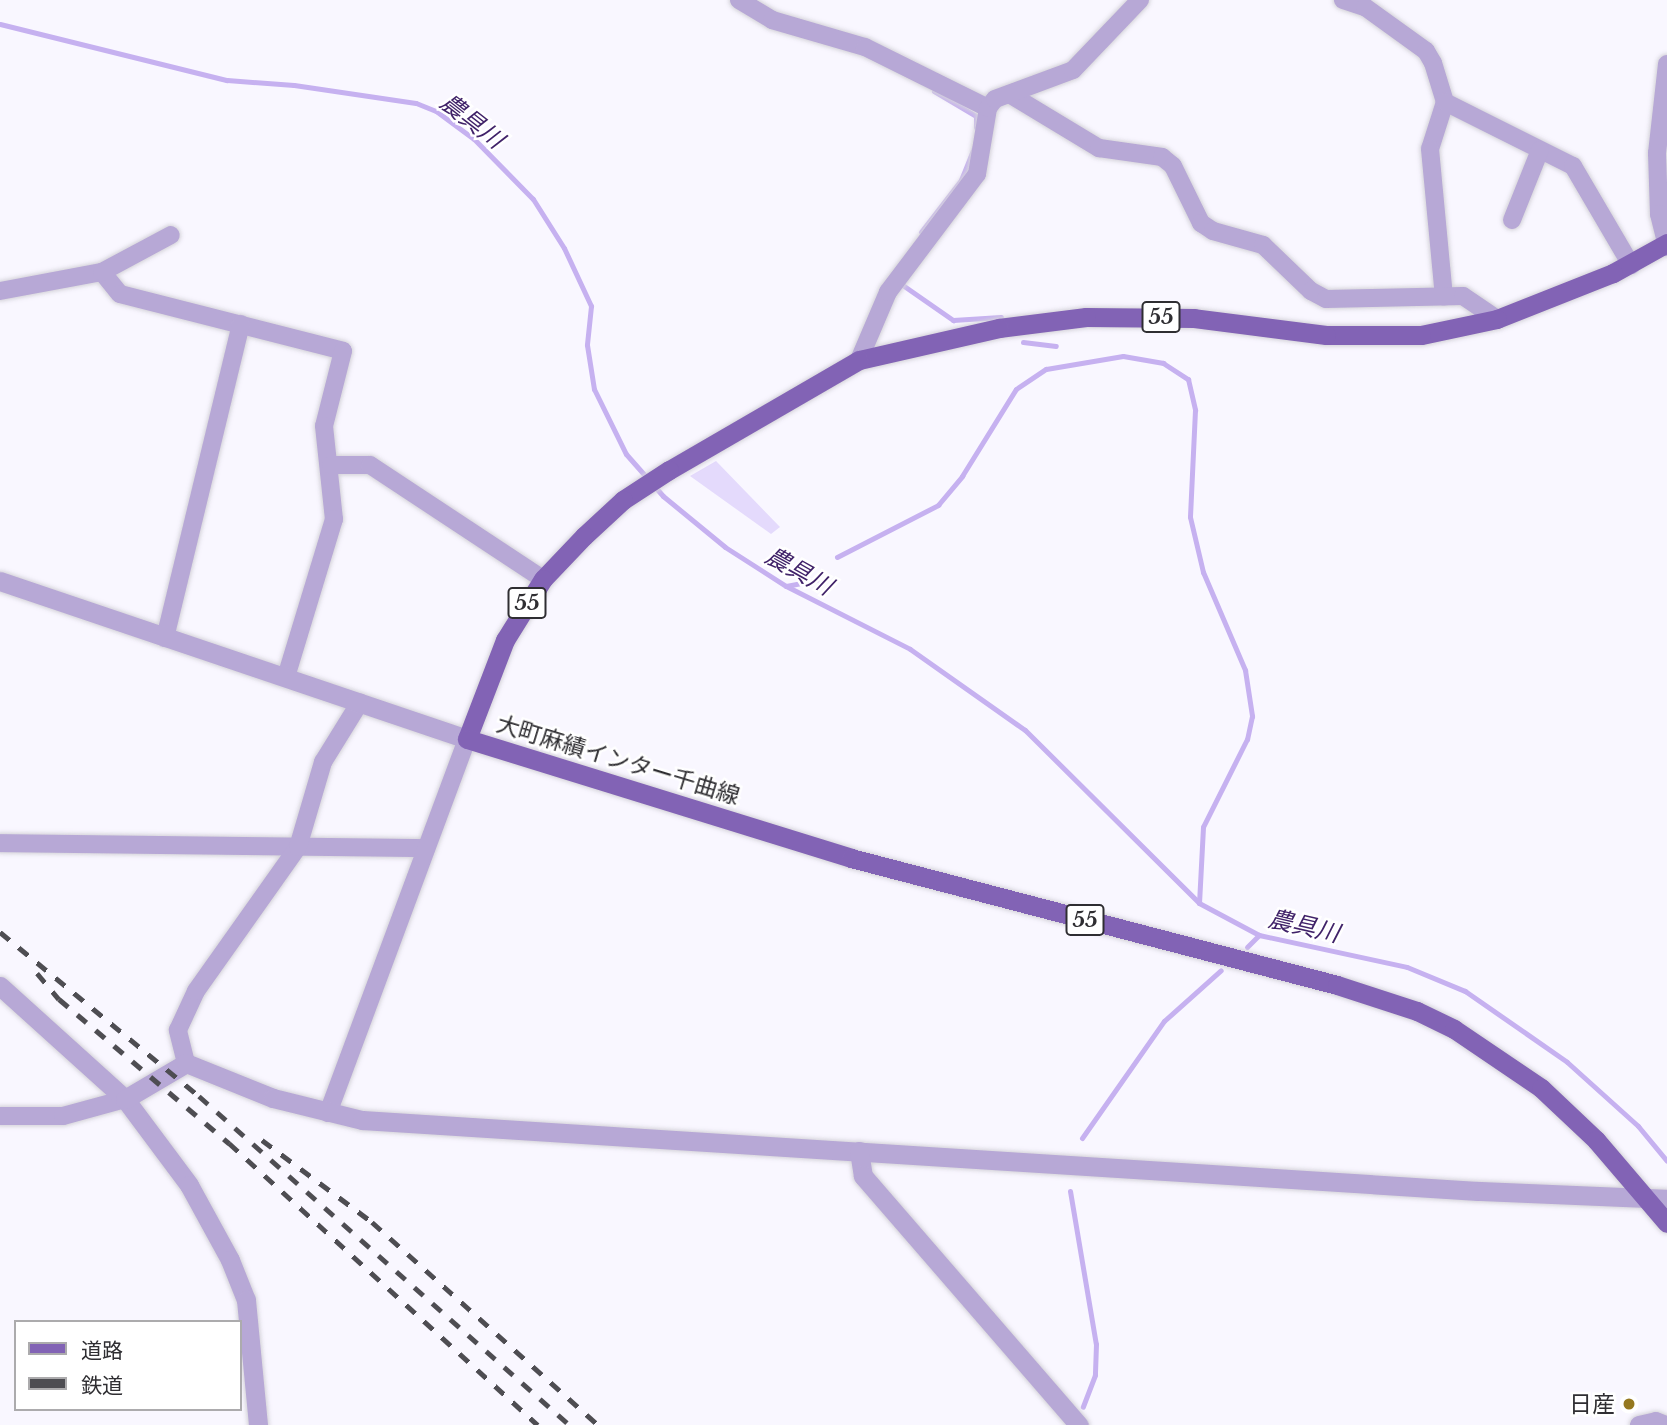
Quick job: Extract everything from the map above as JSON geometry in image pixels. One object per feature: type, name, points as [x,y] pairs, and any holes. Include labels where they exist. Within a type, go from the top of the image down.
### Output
[{"type":"main road","name":"大町麻績インター千曲線","points":[[1666,244],[1631,265],[1497,319],[1421,335],[1370,337],[1194,318],[1086,317],[999,328],[859,360],[630,495],[543,579],[505,640],[467,738],[851,858],[1337,985],[1417,1011],[1454,1029],[1541,1088],[1581,1124],[1667,1223]]},
{"type":"street","points":[[738,0],[772,20],[865,47],[988,108]]},
{"type":"street","points":[[859,360],[888,292],[977,174],[988,108],[995,99],[1011,94],[1034,81],[1073,70],[1140,0]]},
{"type":"street","points":[[1343,0],[1365,7],[1426,51],[1445,102],[1430,149],[1444,296]]},
{"type":"street","points":[[1666,244],[1659,214],[1657,153],[1667,64]]},
{"type":"street","points":[[1011,94],[1099,148],[1162,157],[1173,166],[1201,223],[1273,251],[1311,291],[1326,299],[1444,296],[1474,300],[1497,319]]},
{"type":"street","points":[[1445,102],[1573,166],[1631,265]]},
{"type":"street","points":[[1512,220],[1540,150]]},
{"type":"street","points":[[0,291],[102,272],[171,235]]},
{"type":"street","points":[[102,272],[120,294],[343,351],[324,426],[324,444],[331,465],[334,519],[327,551],[286,677]]},
{"type":"street","points":[[166,638],[241,324]]},
{"type":"street","points":[[331,465],[370,465],[543,579]]},
{"type":"street","points":[[0,581],[467,738],[328,1113]]},
{"type":"street","points":[[186,1063],[178,1030],[196,991],[298,848],[323,762],[360,702]]},
{"type":"street","points":[[0,843],[426,848]]},
{"type":"street","points":[[0,986],[125,1099],[189,1185],[239,1279],[249,1323],[258,1425]]},
{"type":"street","points":[[0,1116],[63,1116],[125,1099],[186,1063]]},
{"type":"street","points":[[186,1063],[273,1098],[328,1113],[410,1123],[1667,1199]]},
{"type":"street","points":[[859,1151],[863,1176],[1079,1425]]},
{"type":"street","points":[[1639,1425],[1656,1421],[1666,1425]]},
{"type":"shaded area","points":[[716,461],[780,527],[771,534],[690,476]]},
{"type":"waterway","name":"農具川","points":[[0,24],[227,80],[294,85],[416,103],[436,111],[474,139],[533,199],[564,248],[591,306],[587,345],[594,389],[626,454],[663,496],[725,547],[786,586],[910,649],[1025,730],[1199,903],[1259,935],[1407,967],[1465,991],[1567,1062],[1638,1126],[1667,1161]]},
{"type":"waterway","points":[[934,91],[976,116],[976,127]]},
{"type":"waterway","points":[[921,232],[961,180],[974,147]]},
{"type":"waterway","points":[[904,286],[953,320],[1001,317]]},
{"type":"waterway","points":[[1023,342],[1056,346]]},
{"type":"waterway","points":[[837,557],[938,505],[962,476],[1016,389],[1046,369],[1123,356],[1163,363],[1188,379],[1195,410],[1190,517],[1203,572],[1245,670],[1252,716],[1247,739],[1203,827],[1199,903]]},
{"type":"waterway","points":[[786,586],[816,580]]},
{"type":"waterway","points":[[1247,947],[1259,935]]},
{"type":"waterway","points":[[1082,1138],[1164,1021],[1221,970]]},
{"type":"waterway","points":[[1070,1191],[1096,1344],[1095,1375],[1083,1407]]},
{"type":"railway","points":[[0,932],[199,1096],[570,1425]]},
{"type":"railway","points":[[37,973],[59,999],[229,1143],[538,1425]]},
{"type":"railway","points":[[262,1140],[372,1222],[598,1425]]},
{"type":"place","name":"日産","points":[[1629,1404]]}]
